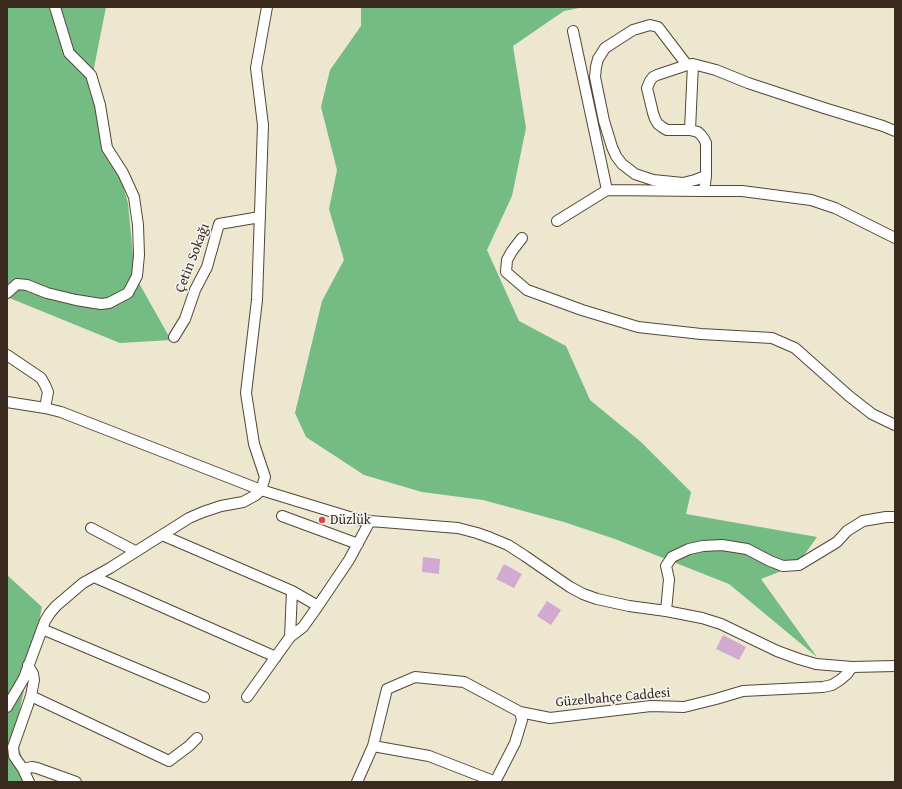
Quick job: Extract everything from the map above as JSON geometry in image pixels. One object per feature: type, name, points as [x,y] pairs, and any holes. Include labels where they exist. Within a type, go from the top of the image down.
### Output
[{"type":"street","points":[[7,292],[17,284],[27,285],[47,293],[76,300],[101,304],[110,303],[128,293],[137,276],[139,255],[138,225],[134,197],[123,173],[107,148],[100,105],[91,75],[69,52],[55,7]]},
{"type":"street","points":[[7,708],[24,678],[42,628],[50,613],[56,606],[83,583],[110,568],[189,518],[221,506],[243,502],[256,495],[261,490],[265,477],[254,444],[246,393],[257,300],[263,125],[256,68],[267,7]]},
{"type":"street","points":[[690,130],[690,65],[658,26],[650,25],[632,30],[605,48],[598,59],[595,77],[604,121],[612,148],[622,164],[635,174],[653,180],[683,183],[706,176]]},
{"type":"street","points":[[573,31],[607,190]]},
{"type":"street","points":[[704,191],[706,176],[706,144],[702,135],[698,132],[690,130],[667,130],[658,124],[653,113],[647,88],[650,80],[657,75],[690,65],[716,70],[748,83],[895,131]]},
{"type":"street","points":[[557,221],[607,190],[742,191],[811,200],[835,208],[895,238]]},
{"type":"street","name":"Çetin Sokağı","points":[[174,337],[185,319],[195,290],[207,268],[219,224],[260,217]]},
{"type":"street","points":[[522,238],[507,260],[506,272],[527,290],[582,310],[638,327],[701,334],[772,338],[795,348],[849,396],[872,414],[895,425]]},
{"type":"street","points":[[7,355],[34,373],[43,381],[48,392],[45,408]]},
{"type":"street","points":[[7,402],[45,408],[78,418],[261,490],[356,519],[458,528],[477,533],[508,546],[570,587],[597,599],[611,603],[696,617],[721,624],[777,651],[816,664],[852,667],[895,666]]},
{"type":"street","points":[[282,516],[358,544]]},
{"type":"street","points":[[666,611],[669,579],[666,566],[672,557],[689,549],[703,546],[722,545],[747,549],[783,566],[799,565],[837,542],[847,531],[863,520],[895,517]]},
{"type":"street","points":[[247,697],[290,637],[302,627],[318,606],[349,560],[370,521]]},
{"type":"street","points":[[91,528],[136,551]]},
{"type":"street","points":[[162,535],[292,591],[318,606]]},
{"type":"street","points":[[94,577],[276,657]]},
{"type":"street","points":[[290,637],[292,591]]},
{"type":"street","points":[[42,628],[204,697]]},
{"type":"street","points":[[28,665],[33,674],[34,680],[31,696],[13,747],[14,756],[23,769],[29,782]]},
{"type":"street","name":"Güzelbahçe Caddesi","points":[[373,746],[387,690],[415,677],[464,682],[520,712],[550,718],[651,706],[684,706],[743,691],[823,687],[840,680],[852,667]]},
{"type":"street","points":[[31,696],[169,760],[189,746],[196,738]]},
{"type":"street","points":[[357,782],[373,746],[429,756],[496,782],[514,744],[522,720],[520,712]]},
{"type":"street","points":[[23,769],[32,767],[38,768],[76,782]]},
{"type":"green space","points":[[7,7],[106,7],[92,78],[128,203],[135,276],[171,340],[120,343],[7,297]]},
{"type":"green space","points":[[361,7],[584,7],[564,11],[513,46],[526,128],[512,196],[487,250],[519,321],[566,346],[590,400],[641,442],[691,492],[686,514],[817,537],[797,565],[761,579],[817,657],[729,584],[615,539],[564,522],[483,500],[422,492],[364,475],[306,437],[295,413],[322,301],[344,260],[329,209],[337,170],[321,107],[330,70],[361,26]]},
{"type":"green space","points":[[7,575],[42,607],[14,736],[31,782],[7,782]]},
{"type":"building","points":[[423,557],[440,559],[439,574],[422,572]]},
{"type":"building","points":[[504,564],[522,574],[514,588],[496,579]]},
{"type":"building","points":[[547,601],[561,610],[551,625],[537,616]]},
{"type":"building","points":[[723,635],[746,647],[739,660],[716,649]]},
{"type":"place","name":"Düzlük","points":[[322,520]]}]
